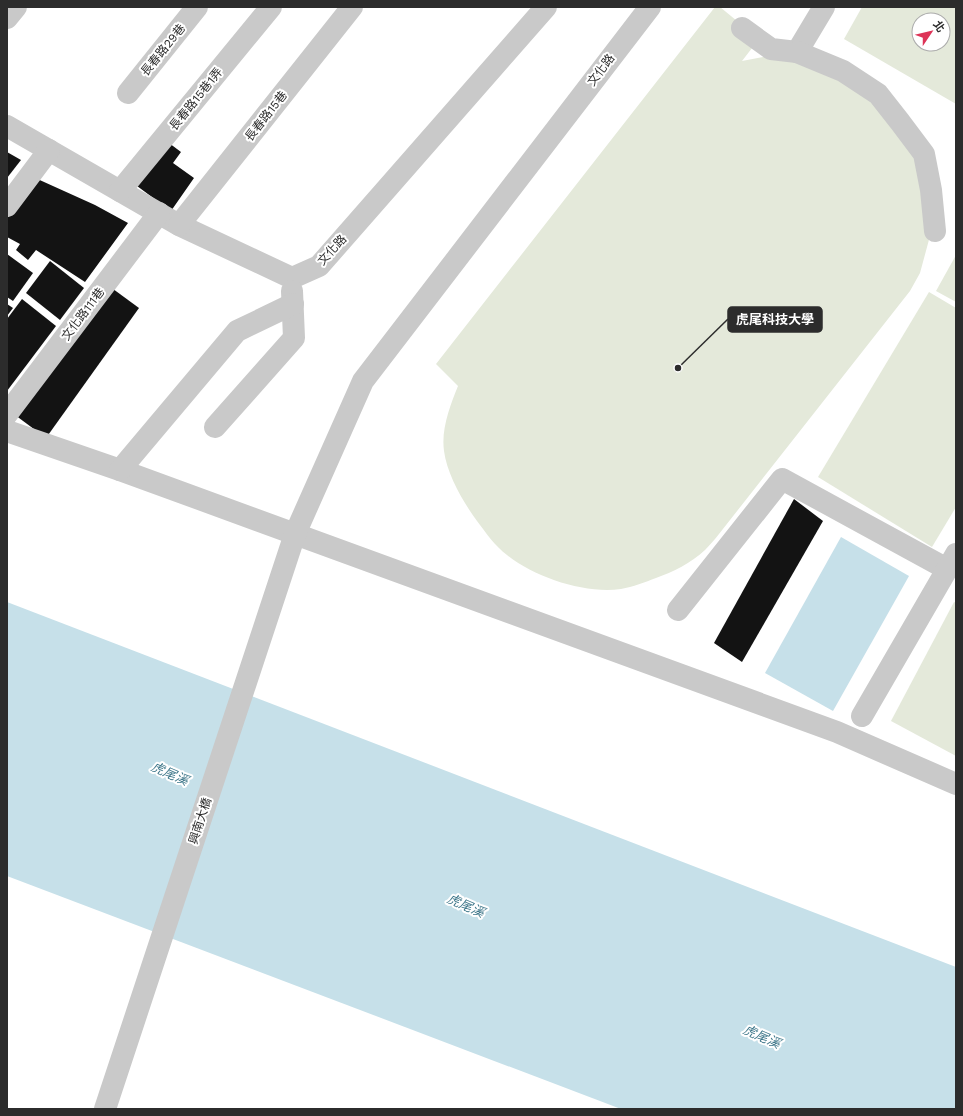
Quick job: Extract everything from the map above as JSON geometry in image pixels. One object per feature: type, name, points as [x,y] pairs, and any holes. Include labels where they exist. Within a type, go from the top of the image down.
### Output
[{"type":"street","points":[[7,18],[16,7]]},
{"type":"street","name":"長春路29巷","points":[[128,93],[197,7]]},
{"type":"street","name":"長春路15巷1弄","points":[[120,191],[271,7]]},
{"type":"street","name":"長春路15巷","points":[[179,225],[352,7]]},
{"type":"street","name":"文化路","points":[[292,278],[319,266],[546,7]]},
{"type":"street","name":"文化路","points":[[294,534],[363,381],[650,7]]},
{"type":"street","points":[[797,52],[824,7]]},
{"type":"street","points":[[742,28],[771,49],[797,52],[842,71],[878,94],[924,154],[931,190],[935,231]]},
{"type":"street","points":[[7,126],[179,225],[292,278],[294,338],[215,427]]},
{"type":"street","points":[[7,206],[49,150]]},
{"type":"street","name":"文化路111巷","points":[[7,414],[159,213]]},
{"type":"street","points":[[120,470],[237,331],[293,304]]},
{"type":"street","points":[[7,431],[120,470],[837,732],[956,784]]},
{"type":"street","points":[[678,610],[782,479],[950,573],[862,716]]},
{"type":"street","name":"興南大橋","points":[[104,1109],[294,534]]},
{"type":"shaded area","points":[[715,7],[720,7],[759,39],[742,61],[763,57],[790,58],[861,83],[918,157],[930,236],[920,273],[910,291],[705,550],[688,563],[675,570],[630,587],[607,590],[577,587],[532,571],[507,555],[491,539],[466,505],[456,488],[448,469],[443,443],[447,418],[458,386],[436,364]]},
{"type":"shaded area","points":[[862,7],[956,7],[956,104],[844,39]]},
{"type":"shaded area","points":[[956,255],[956,302],[936,291]]},
{"type":"shaded area","points":[[929,292],[956,308],[956,507],[932,547],[818,477]]},
{"type":"shaded area","points":[[954,602],[956,603],[956,756],[891,721]]},
{"type":"water","points":[[841,537],[909,576],[833,711],[765,673]]},
{"type":"water","name":"虎尾溪","points":[[7,602],[956,967],[956,1109],[621,1109],[7,876]]},
{"type":"building","points":[[169,143],[181,152],[173,163],[194,178],[171,211],[137,186]]},
{"type":"building","points":[[7,152],[21,160],[7,178]]},
{"type":"building","points":[[33,177],[95,205],[128,223],[85,282],[36,250],[28,260],[16,250],[20,244],[7,237],[7,212]]},
{"type":"building","points":[[7,254],[33,273],[13,301],[7,297]]},
{"type":"building","points":[[50,261],[84,288],[60,320],[26,293]]},
{"type":"building","points":[[109,286],[139,308],[46,438],[15,415]]},
{"type":"building","points":[[22,299],[56,326],[7,391],[7,319]]},
{"type":"building","points":[[7,304],[13,308],[7,316]]},
{"type":"building","points":[[794,499],[823,521],[742,662],[714,643]]},
{"type":"place","name":"虎尾科技大學","points":[[678,368]]}]
